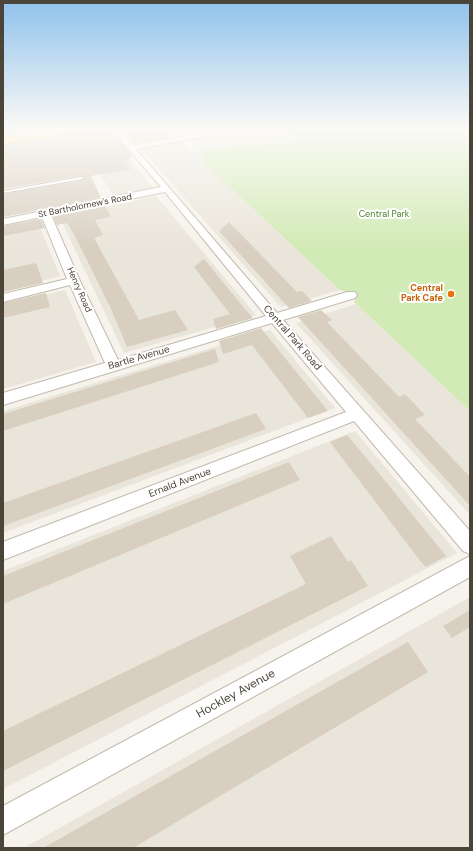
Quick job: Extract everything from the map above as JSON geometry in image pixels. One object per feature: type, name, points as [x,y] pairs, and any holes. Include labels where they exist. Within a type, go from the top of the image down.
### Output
[{"type":"street","name":"Central Park Road","points":[[149,169],[470,545]]},
{"type":"street","name":"St Bartholomew's Road","points":[[3,222],[167,189]]},
{"type":"street","name":"Henry Road","points":[[46,214],[74,281],[113,365]]},
{"type":"street","points":[[3,298],[74,281]]},
{"type":"street","name":"Bartle Avenue","points":[[3,399],[351,295]]},
{"type":"street","name":"Ernald Avenue","points":[[3,551],[357,414]]},
{"type":"street","name":"Hockley Avenue","points":[[3,821],[470,566]]},
{"type":"lane","points":[[3,192],[81,178]]},
{"type":"shaded area","points":[[96,169],[137,169],[153,188],[114,196]]},
{"type":"shaded area","points":[[158,169],[210,169],[340,290],[281,307]]},
{"type":"shaded area","points":[[156,196],[256,315],[124,353],[59,216]]},
{"type":"shaded area","points":[[37,220],[60,276],[3,290],[3,227]]},
{"type":"shaded area","points":[[65,290],[96,362],[3,389],[3,305]]},
{"type":"shaded area","points":[[356,304],[470,411],[470,515],[296,323]]},
{"type":"shaded area","points":[[270,330],[335,408],[3,533],[3,411]]},
{"type":"shaded area","points":[[355,431],[457,553],[3,789],[3,571]]},
{"type":"shaded area","points":[[470,597],[470,848],[24,848]]},
{"type":"green space","name":"Central Park","points":[[210,169],[470,169],[470,411],[354,302],[355,299],[347,292],[340,290]]},
{"type":"building","points":[[3,169],[131,169],[91,176],[101,198],[3,217],[3,194],[83,180],[84,176],[3,189]]},
{"type":"building","points":[[105,206],[111,217],[95,220],[103,235],[94,238],[139,320],[175,310],[188,330],[127,347],[111,309],[75,236],[67,223],[57,225],[53,216]]},
{"type":"building","points":[[41,219],[45,228],[3,236],[3,226]]},
{"type":"building","points":[[229,222],[297,292],[302,291],[312,301],[289,308],[219,231]]},
{"type":"building","points":[[204,259],[253,318],[216,329],[213,319],[230,314],[194,267]]},
{"type":"building","points":[[36,263],[43,283],[3,292],[3,270]]},
{"type":"building","points":[[46,293],[50,307],[3,318],[3,303]]},
{"type":"building","points":[[321,310],[332,320],[327,322],[399,397],[405,394],[425,415],[415,419],[470,477],[470,506],[298,317]]},
{"type":"building","points":[[261,328],[328,411],[308,418],[252,345],[223,354],[219,341]]},
{"type":"building","points":[[215,349],[219,362],[3,431],[3,414]]},
{"type":"building","points":[[256,413],[266,429],[3,526],[3,503]]},
{"type":"building","points":[[347,435],[446,556],[426,567],[421,562],[330,442]]},
{"type":"building","points":[[289,462],[300,480],[3,604],[3,576]]},
{"type":"building","points":[[331,536],[348,562],[351,560],[368,586],[3,771],[3,731],[306,584],[290,556]]},
{"type":"building","points":[[470,610],[470,627],[452,638],[443,626]]},
{"type":"building","points":[[408,642],[428,672],[133,848],[43,848]]},
{"type":"place","name":"Central Park Cafe","points":[[451,294]]}]
